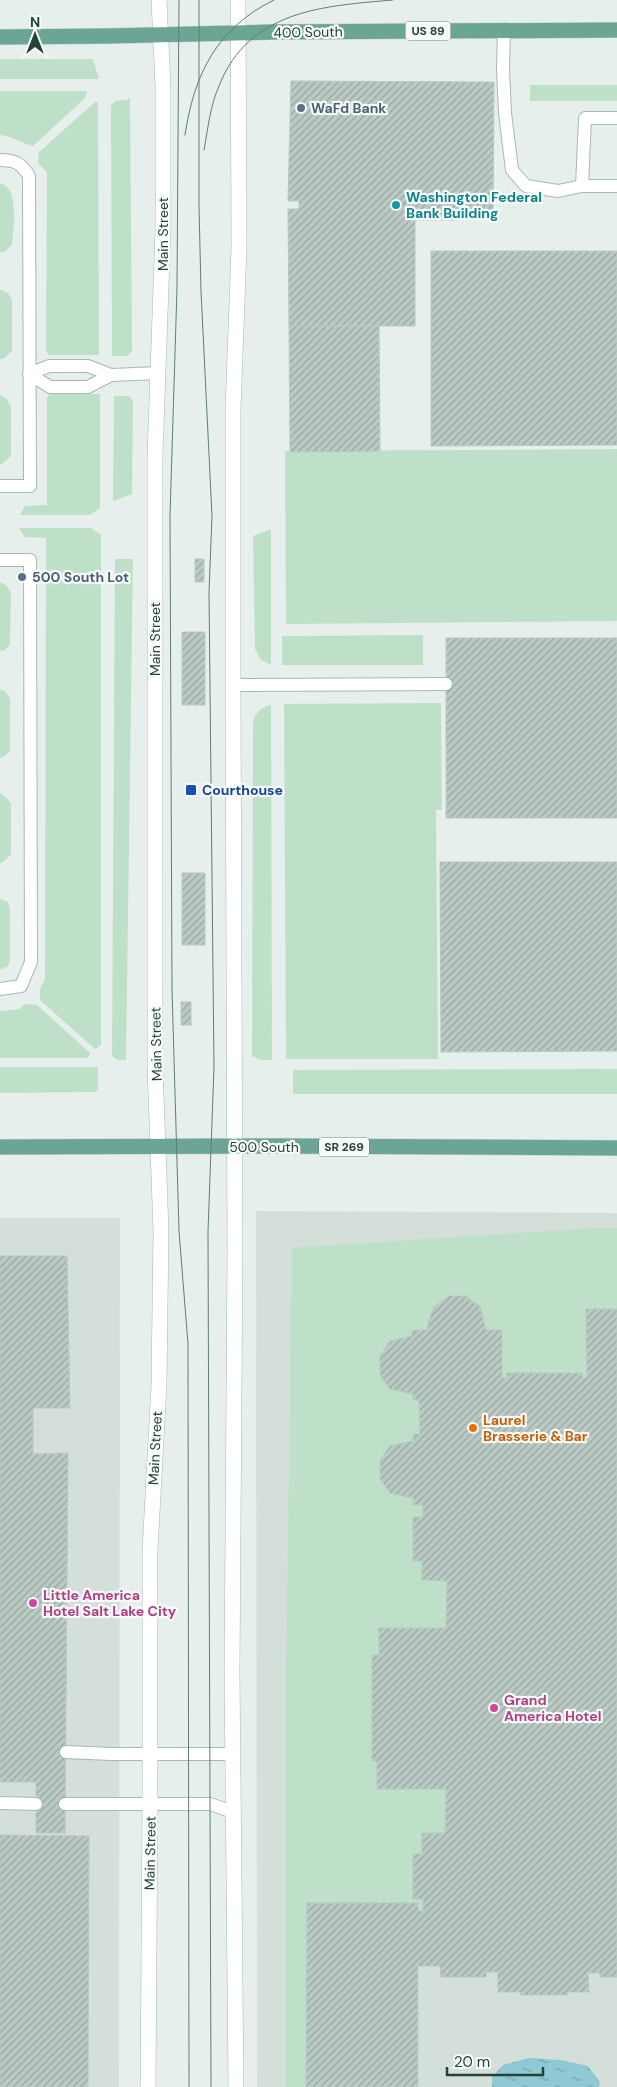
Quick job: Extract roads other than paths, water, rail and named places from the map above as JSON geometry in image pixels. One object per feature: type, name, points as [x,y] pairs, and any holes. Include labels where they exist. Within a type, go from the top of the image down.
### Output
[{"type":"main road","name":"400 South","points":[[0,36],[617,30]]},
{"type":"main road","name":"500 South","points":[[0,1147],[617,1148]]},
{"type":"street","name":"Main Street","points":[[148,2087],[150,1551],[159,1384],[161,1270],[159,1147],[155,1068],[154,902],[155,456],[164,230],[159,0]]},
{"type":"street","points":[[236,2087],[232,1663],[235,1146],[233,410],[239,248],[238,0]]},
{"type":"lane","points":[[504,31],[505,104],[512,170],[526,186],[558,191],[582,186],[617,186]]},
{"type":"lane","points":[[582,186],[585,118],[617,118]]},
{"type":"lane","points":[[0,160],[10,160],[22,165],[29,176],[30,374],[30,486],[0,486]]},
{"type":"lane","points":[[30,374],[50,366],[88,366],[110,375],[159,373]]},
{"type":"lane","points":[[30,374],[50,387],[88,387],[110,375]]},
{"type":"lane","points":[[0,560],[30,560],[31,962],[20,986],[0,989]]},
{"type":"lane","points":[[233,685],[446,684]]},
{"type":"lane","points":[[66,1752],[233,1754]]},
{"type":"lane","points":[[0,1803],[36,1804]]},
{"type":"lane","points":[[65,1804],[210,1804],[234,1812]]},
{"type":"water","points":[[529,2058],[561,2060],[588,2066],[600,2082],[599,2087],[492,2087],[492,2077],[503,2065]]},
{"type":"tram line","points":[[179,0],[177,288],[170,516],[172,989],[179,1231],[188,1344],[189,2087]]},
{"type":"tram line","points":[[199,0],[201,291],[212,516],[209,592],[214,1067],[208,1231],[211,2087]]},
{"type":"tram line","points":[[185,135],[195,92],[202,73],[212,55],[237,24],[254,11],[274,0]]},
{"type":"tram line","points":[[204,150],[211,110],[219,86],[232,61],[249,41],[269,27],[291,17],[315,10],[340,5],[393,0]]},
{"type":"place","name":"WaFd Bank","points":[[301,108]]},
{"type":"place","name":"Washington Federal Bank Building","points":[[396,205]]},
{"type":"place","name":"500 South Lot","points":[[22,577]]},
{"type":"place","name":"Courthouse","points":[[191,790]]},
{"type":"place","name":"Laurel Brasserie & Bar","points":[[473,1428]]},
{"type":"place","name":"Little America Hotel Salt Lake City","points":[[33,1603]]},
{"type":"place","name":"Grand America Hotel","points":[[494,1708]]}]
